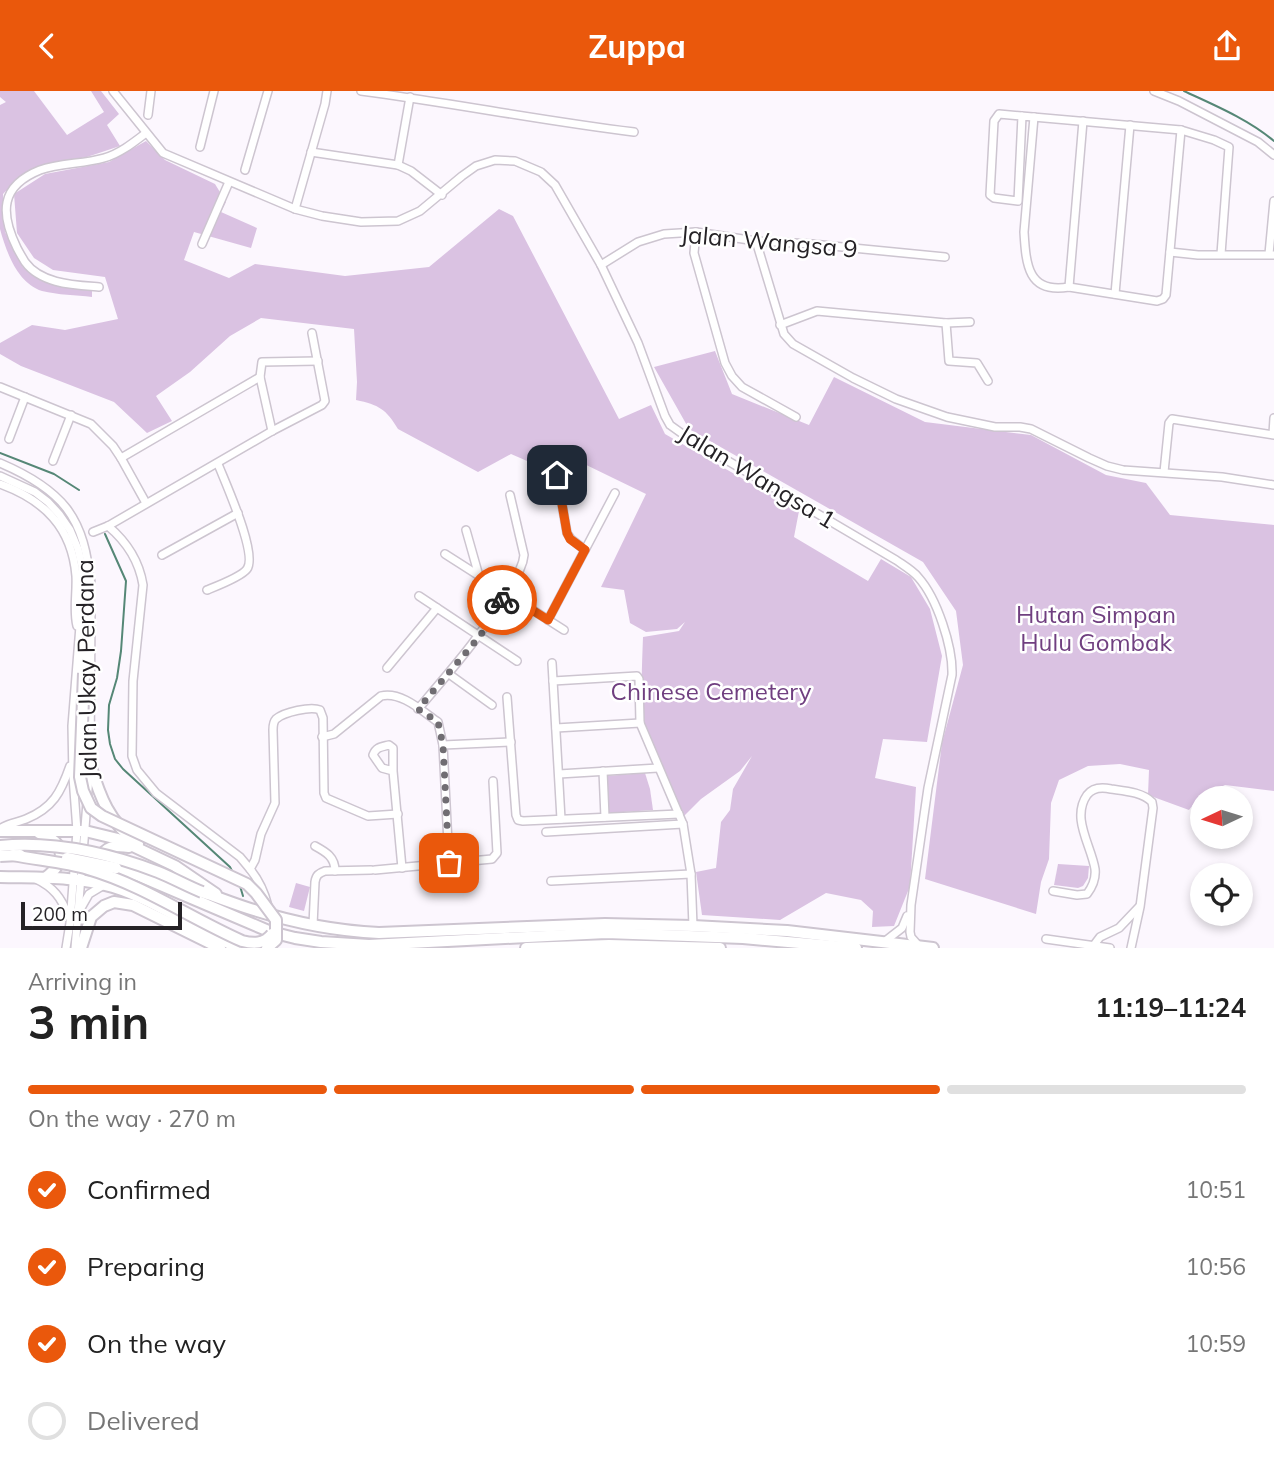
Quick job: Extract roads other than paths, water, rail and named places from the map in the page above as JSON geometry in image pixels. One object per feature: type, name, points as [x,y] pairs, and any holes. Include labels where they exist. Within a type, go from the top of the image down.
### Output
[{"type":"highway","points":[[89,581],[86,599],[80,776],[91,808],[113,822],[247,884],[276,921],[275,940],[267,948]]},
{"type":"highway","points":[[90,764],[101,797],[116,824],[130,838],[190,875],[220,898]]},
{"type":"highway","points":[[0,830],[81,831],[118,839],[154,855]]},
{"type":"highway","points":[[33,830],[53,839],[60,851],[59,865],[39,878]]},
{"type":"highway","points":[[0,846],[44,845],[116,858],[244,907],[277,917],[344,930],[379,933],[605,924],[693,926],[776,930],[933,948]]},
{"type":"highway","points":[[109,886],[101,876],[100,858],[113,846],[136,848]]},
{"type":"highway","points":[[13,855],[87,869],[113,878],[148,892],[242,941],[258,943],[267,940],[277,929]]},
{"type":"highway","points":[[0,856],[58,856],[92,862],[136,875],[271,932],[321,942],[369,945],[606,933],[693,935],[856,948]]},
{"type":"highway","points":[[0,877],[77,880],[109,886],[148,902],[224,946]]},
{"type":"highway","points":[[81,948],[92,917],[104,906],[114,902],[133,905],[224,946],[240,948]]},
{"type":"highway","points":[[770,948],[785,941]]},
{"type":"highway","points":[[526,948],[621,945],[720,948]]},
{"type":"street","name":"Jalan Wangsa 1","points":[[113,91],[163,153],[295,209],[323,216],[348,220],[398,221],[420,211],[476,166],[495,160],[515,161],[532,168],[541,172],[555,185],[601,265],[638,343],[670,425],[896,560],[917,576],[933,601],[953,661],[928,788],[911,905],[909,932],[919,946]]},
{"type":"street","points":[[148,115],[151,91]]},
{"type":"street","points":[[200,147],[214,91]]},
{"type":"street","points":[[246,170],[268,91]]},
{"type":"street","points":[[295,209],[327,91]]},
{"type":"street","points":[[362,91],[558,123],[634,132]]},
{"type":"street","points":[[1154,91],[1258,142],[1274,155]]},
{"type":"street","points":[[398,165],[410,97]]},
{"type":"street","points":[[1022,116],[1018,201],[991,197],[994,121],[999,114],[1130,125],[1181,130],[1229,147],[1221,254]]},
{"type":"street","points":[[1034,117],[1024,232],[1031,275],[1045,288],[1069,287],[1157,301],[1166,295],[1181,130]]},
{"type":"street","points":[[1069,287],[1083,121]]},
{"type":"street","points":[[1115,294],[1130,125]]},
{"type":"street","points":[[99,287],[74,285],[42,277],[26,264],[3,215],[6,197],[19,181],[41,170],[105,158],[146,134]]},
{"type":"street","points":[[311,152],[398,165],[411,171],[442,195]]},
{"type":"street","points":[[202,244],[229,182]]},
{"type":"street","points":[[1170,252],[1198,255],[1271,255],[1274,201]]},
{"type":"street","points":[[695,232],[694,253],[725,363],[732,376],[742,387],[796,417]]},
{"type":"street","name":"Jalan Wangsa 9","points":[[601,265],[638,242],[664,234],[695,232],[756,241],[945,257]]},
{"type":"street","points":[[756,241],[784,334],[793,344],[896,399],[947,417],[995,427],[1020,426],[1031,429],[1107,466],[1124,470],[1223,477],[1274,485]]},
{"type":"street","points":[[780,325],[817,311],[946,323],[970,322]]},
{"type":"street","points":[[946,323],[949,361],[976,362],[988,381]]},
{"type":"street","points":[[77,523],[83,530],[93,532],[108,526],[322,405],[325,401],[312,333]]},
{"type":"street","points":[[272,431],[260,377],[262,362],[317,361]]},
{"type":"street","points":[[121,458],[260,377]]},
{"type":"street","points":[[0,387],[91,424],[113,446],[146,503]]},
{"type":"street","points":[[9,439],[25,397]]},
{"type":"street","points":[[53,461],[71,415]]},
{"type":"street","points":[[1164,473],[1169,423],[1172,419],[1273,434],[1274,418]]},
{"type":"street","name":"Jalan Ukay Perdana","points":[[0,463],[21,472],[54,495],[77,523],[87,551],[91,611],[90,764],[81,831]]},
{"type":"street","points":[[207,590],[247,569],[250,561],[238,513],[218,464]]},
{"type":"street","points":[[0,469],[33,480]]},
{"type":"street","points":[[557,475],[567,533],[570,539],[585,550]]},
{"type":"street","name":"Jalan Ukay Perdana","points":[[0,476],[35,492],[59,514],[70,530],[82,566],[72,726],[81,831]]},
{"type":"street","points":[[0,484],[33,499],[46,510],[64,534],[74,562],[75,617],[79,630]]},
{"type":"street","points":[[548,620],[615,493]]},
{"type":"street","points":[[418,709],[480,636],[523,563],[524,555],[510,495]]},
{"type":"street","points":[[162,555],[238,513]]},
{"type":"street","points":[[108,526],[132,550],[143,585],[133,681],[132,757],[137,770],[156,793],[240,857],[255,875],[266,897],[266,905],[277,917]]},
{"type":"street","points":[[466,530],[479,576]]},
{"type":"street","points":[[87,551],[88,540],[93,532]]},
{"type":"street","points":[[445,554],[564,630]]},
{"type":"street","points":[[419,596],[517,661]]},
{"type":"street","points":[[387,668],[437,608]]},
{"type":"street","points":[[552,663],[561,819]]},
{"type":"street","points":[[449,674],[492,705]]},
{"type":"street","points":[[553,681],[637,676],[639,679],[640,723],[683,824],[691,874],[693,926]]},
{"type":"street","points":[[323,737],[334,734],[388,694],[397,696],[438,722],[443,745],[449,863]]},
{"type":"street","points":[[508,697],[518,820],[679,814]]},
{"type":"street","points":[[250,869],[261,834],[275,803],[273,742],[274,722],[277,718],[313,708],[320,710],[323,718],[326,798],[368,816],[398,814]]},
{"type":"street","points":[[556,728],[640,723]]},
{"type":"street","points":[[443,745],[511,742]]},
{"type":"street","points":[[0,830],[49,806],[63,786],[73,759]]},
{"type":"street","points":[[559,774],[658,768]]},
{"type":"street","points":[[393,771],[402,868]]},
{"type":"street","points":[[603,771],[606,817]]},
{"type":"street","points":[[313,925],[316,877],[320,873],[402,868],[492,859],[496,856],[498,853],[493,781]]},
{"type":"street","points":[[1053,891],[1087,894],[1092,887],[1095,868],[1083,828],[1082,815],[1083,802],[1090,791],[1101,787],[1146,796],[1152,801],[1153,809],[1140,907],[1131,948]]},
{"type":"street","points":[[547,832],[683,824]]},
{"type":"street","points":[[75,948],[74,922],[81,831]]},
{"type":"street","points":[[315,846],[332,857],[335,871]]},
{"type":"street","points":[[551,881],[691,874]]},
{"type":"street","points":[[39,878],[57,893],[74,922]]},
{"type":"street","points":[[66,948],[74,922],[89,894],[109,886]]},
{"type":"street","points":[[244,907],[258,902],[261,891]]},
{"type":"street","name":"Jalan Wangsa 1","points":[[884,942],[902,928],[911,905]]},
{"type":"street","points":[[1094,945],[1100,937],[1119,927],[1140,907]]},
{"type":"street","points":[[1046,939],[1110,948]]},
{"type":"waterway","points":[[1184,91],[1242,119],[1274,141]]},
{"type":"waterway","points":[[0,453],[54,474],[79,490]]},
{"type":"waterway","points":[[105,534],[126,581],[121,651],[109,705],[108,730],[115,759],[232,871]]},
{"type":"waterway","points":[[240,886],[243,896]]},
{"type":"park label","name":"Hutan Simpan Hulu Gombak","points":[[1096,629]]},
{"type":"park label","name":"Chinese Cemetery","points":[[711,692]]}]
